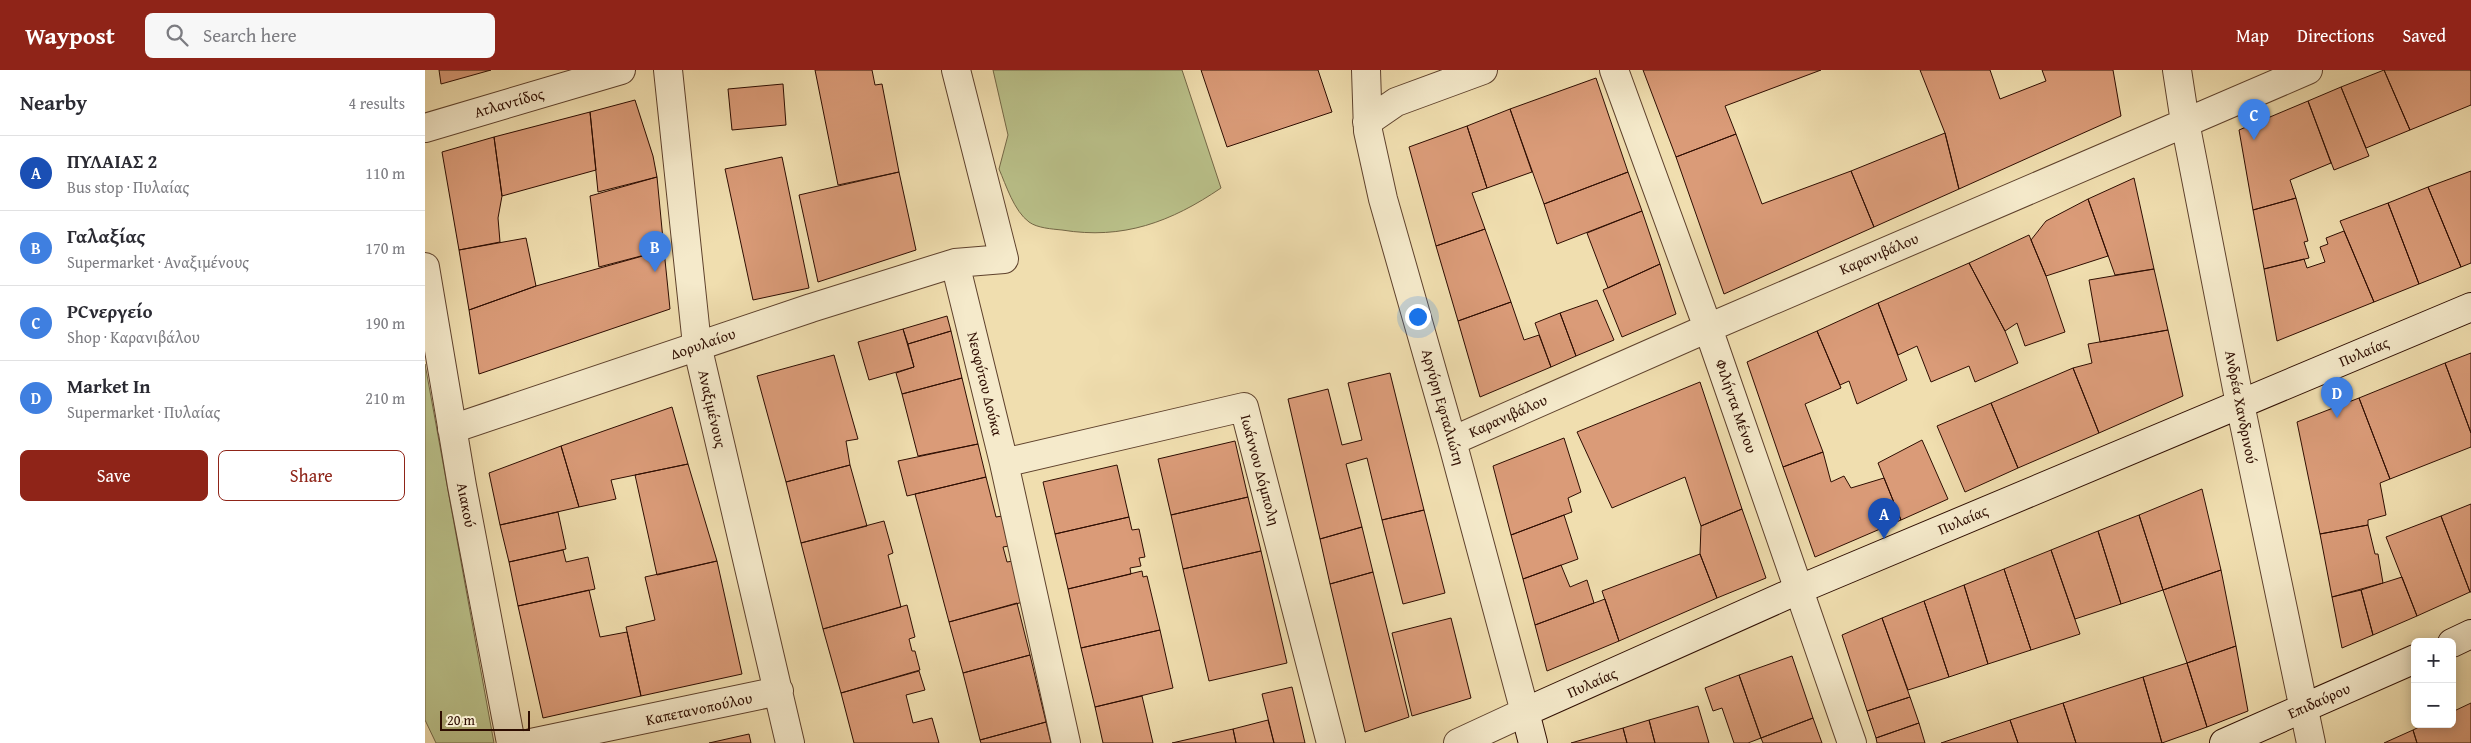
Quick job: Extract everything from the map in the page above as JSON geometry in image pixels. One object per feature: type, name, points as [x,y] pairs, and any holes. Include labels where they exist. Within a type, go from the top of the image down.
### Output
[{"type":"street","name":"Ατλαντίδος","points":[[425,128],[621,70]]},
{"type":"street","name":"Αναξιμένους","points":[[668,70],[697,345],[791,743]]},
{"type":"street","points":[[955,263],[1004,259],[956,70]]},
{"type":"street","name":"Αργύρη Εφταλιώτη","points":[[1366,70],[1367,122],[1383,199],[1452,441],[1533,743]]},
{"type":"street","points":[[1367,122],[1396,102],[1483,70]]},
{"type":"street","name":"Φιλήντα Μένου","points":[[1614,70],[1708,328],[1853,743]]},
{"type":"street","name":"Ανδρέα Χανδρινού","points":[[2177,70],[2185,122],[2240,404],[2311,743]]},
{"type":"street","name":"Καρανιβάλου","points":[[1452,441],[1708,328],[2307,70]]},
{"type":"street","name":"Δορυλαίου","points":[[452,429],[697,345],[955,263]]},
{"type":"street","name":"Νεοφύτου Δούκα","points":[[955,263],[1004,463],[1066,743]]},
{"type":"street","name":"Αιακού","points":[[425,267],[452,429],[511,743]]},
{"type":"street","name":"Πυλαίας","points":[[1458,743],[1800,588],[2471,307]]},
{"type":"street","name":"Ιωάννου Δόμπολη","points":[[1004,463],[1244,407],[1331,743]]},
{"type":"street","points":[[2456,641],[2471,634]]},
{"type":"street","name":"Επιδαύρου","points":[[2223,743],[2411,661]]},
{"type":"street","name":"Καπετανοπούλου","points":[[531,743],[779,691]]},
{"type":"green space","points":[[993,70],[1182,70],[1221,188],[1165,219],[1146,226],[1126,230],[1084,232],[1049,229],[1032,224],[1015,205],[999,169],[1008,135]]},
{"type":"green space","points":[[425,364],[494,743],[436,743],[425,720]]},
{"type":"building","points":[[439,70],[491,70],[441,84]]},
{"type":"building","points":[[815,70],[872,70],[875,85],[882,84],[899,172],[838,185]]},
{"type":"building","points":[[1201,70],[1318,70],[1332,112],[1227,147]]},
{"type":"building","points":[[1643,70],[1821,70],[1725,106],[1736,134],[1676,157]]},
{"type":"building","points":[[1920,70],[1990,70],[2000,99],[2046,81],[2042,70],[2113,70],[2121,116],[1959,189],[1945,133]]},
{"type":"building","points":[[2384,70],[2410,130],[2366,148],[2341,87]]},
{"type":"building","points":[[2384,70],[2471,70],[2471,105],[2410,130]]},
{"type":"building","points":[[1596,78],[1628,172],[1544,204],[1510,109]]},
{"type":"building","points":[[783,84],[786,125],[732,130],[728,89]]},
{"type":"building","points":[[2341,87],[2369,156],[2334,170],[2308,101]]},
{"type":"building","points":[[635,100],[653,156],[657,177],[598,192],[590,112]]},
{"type":"building","points":[[2308,101],[2331,163],[2290,180],[2296,198],[2253,210],[2239,130]]},
{"type":"building","points":[[1510,109],[1532,172],[1487,188],[1467,126]]},
{"type":"building","points":[[590,112],[596,170],[502,196],[494,137]]},
{"type":"building","points":[[1467,126],[1487,188],[1472,193],[1485,229],[1436,246],[1409,147]]},
{"type":"building","points":[[1945,133],[1959,189],[1874,227],[1851,171]]},
{"type":"building","points":[[1736,134],[1762,204],[1851,171],[1874,227],[1724,294],[1676,157]]},
{"type":"building","points":[[494,137],[502,196],[498,218],[500,242],[459,250],[442,152]]},
{"type":"building","points":[[782,157],[809,288],[753,300],[725,169]]},
{"type":"building","points":[[2471,171],[2471,263],[2461,267],[2428,187]]},
{"type":"building","points":[[899,172],[916,250],[818,282],[799,195]]},
{"type":"building","points":[[1628,172],[1642,211],[1557,244],[1544,204]]},
{"type":"building","points":[[657,177],[664,250],[599,267],[590,196]]},
{"type":"building","points":[[2134,178],[2154,269],[2115,275],[2088,199]]},
{"type":"building","points":[[2428,187],[2461,267],[2419,284],[2388,203]]},
{"type":"building","points":[[2296,198],[2308,241],[2304,242],[2309,258],[2264,269],[2253,210]]},
{"type":"building","points":[[2088,199],[2108,256],[2046,276],[2031,240],[2046,221]]},
{"type":"building","points":[[2388,203],[2419,284],[2374,302],[2340,221]]},
{"type":"building","points":[[1642,211],[1660,264],[1608,288],[1587,233]]},
{"type":"building","points":[[1485,229],[1511,302],[1458,321],[1436,246]]},
{"type":"building","points":[[2344,231],[2374,302],[2277,341],[2264,269],[2304,259],[2307,268],[2325,262],[2320,247],[2328,244],[2326,238]]},
{"type":"building","points":[[2029,235],[2046,276],[2065,332],[2025,346],[2017,323],[2005,331],[1969,263]]},
{"type":"building","points":[[526,238],[536,286],[469,310],[459,250]]},
{"type":"building","points":[[664,250],[670,309],[479,374],[469,310],[536,286]]},
{"type":"building","points":[[1969,263],[2005,331],[2018,363],[1975,382],[1969,366],[1931,382],[1917,346],[1898,355],[1878,303]]},
{"type":"building","points":[[1660,264],[1676,314],[1622,337],[1603,290]]},
{"type":"building","points":[[2154,269],[2168,330],[2100,342],[2089,280]]},
{"type":"building","points":[[1597,300],[1614,340],[1576,356],[1560,313]]},
{"type":"building","points":[[1511,302],[1524,340],[1539,335],[1551,367],[1480,397],[1458,321]]},
{"type":"building","points":[[1878,303],[1907,380],[1857,404],[1849,381],[1840,385],[1817,331]]},
{"type":"building","points":[[1560,313],[1576,356],[1551,367],[1535,323]]},
{"type":"building","points":[[947,316],[951,331],[908,344],[903,329]]},
{"type":"building","points":[[903,329],[914,367],[869,380],[858,342]]},
{"type":"building","points":[[2168,330],[2183,396],[2099,433],[2073,368],[2092,363],[2088,344]]},
{"type":"building","points":[[951,331],[962,378],[902,394],[896,373],[914,367],[908,344]]},
{"type":"building","points":[[1817,331],[1841,388],[1805,404],[1823,452],[1783,467],[1747,362]]},
{"type":"building","points":[[2471,353],[2471,433],[2445,363]]},
{"type":"building","points":[[834,355],[858,439],[846,441],[850,465],[786,482],[757,376]]},
{"type":"building","points":[[2445,363],[2471,433],[2471,447],[2390,479],[2359,398]]},
{"type":"building","points":[[2073,368],[2099,433],[2018,468],[1991,403]]},
{"type":"building","points":[[1390,373],[1424,510],[1382,520],[1367,458],[1346,464],[1362,527],[1320,539],[1288,399],[1328,389],[1342,445],[1362,440],[1348,383]]},
{"type":"building","points":[[962,378],[978,444],[918,456],[902,394]]},
{"type":"building","points":[[1700,382],[1742,509],[1701,526],[1685,477],[1612,508],[1577,432]]},
{"type":"building","points":[[2359,398],[2390,479],[2380,483],[2386,515],[2368,520],[2368,525],[2320,534],[2297,422]]},
{"type":"building","points":[[1991,403],[2018,468],[1965,492],[1937,426]]},
{"type":"building","points":[[672,407],[688,464],[611,480],[616,499],[579,507],[561,446]]},
{"type":"building","points":[[1564,438],[1581,492],[1568,498],[1572,512],[1511,535],[1493,466]]},
{"type":"building","points":[[1922,440],[1948,499],[1901,520],[1878,463]]},
{"type":"building","points":[[1235,441],[1248,497],[1171,515],[1158,459]]},
{"type":"building","points":[[978,444],[986,477],[907,496],[898,461]]},
{"type":"building","points":[[561,446],[579,507],[500,525],[489,473]]},
{"type":"building","points":[[1823,452],[1831,482],[1844,476],[1851,488],[1884,478],[1901,520],[1815,557],[1783,467]]},
{"type":"building","points":[[688,464],[717,561],[657,575],[635,475]]},
{"type":"building","points":[[850,465],[867,526],[801,543],[786,482]]},
{"type":"building","points":[[1117,465],[1129,517],[1055,534],[1043,482]]},
{"type":"building","points":[[986,477],[996,517],[1002,516],[1009,546],[1003,547],[1007,562],[1013,561],[1023,602],[949,622],[915,494]]},
{"type":"building","points":[[2202,489],[2221,570],[2163,590],[2139,515]]},
{"type":"building","points":[[1248,497],[1261,551],[1183,569],[1171,515]]},
{"type":"building","points":[[2471,504],[2471,592],[2470,592],[2441,516]]},
{"type":"building","points":[[1742,509],[1766,578],[1717,598],[1700,554],[1701,526]]},
{"type":"building","points":[[1424,510],[1445,593],[1403,604],[1382,520]]},
{"type":"building","points":[[558,512],[566,549],[509,562],[500,525]]},
{"type":"building","points":[[1564,515],[1578,559],[1523,579],[1511,535]]},
{"type":"building","points":[[2139,515],[2163,590],[2121,604],[2098,531]]},
{"type":"building","points":[[2441,516],[2470,592],[2417,616],[2386,537]]},
{"type":"building","points":[[1129,517],[1132,530],[1139,529],[1145,557],[1139,558],[1141,566],[1130,568],[1131,574],[1068,589],[1055,534]]},
{"type":"building","points":[[884,521],[893,553],[888,555],[901,607],[823,629],[801,543]]},
{"type":"building","points":[[2368,525],[2375,554],[2378,554],[2383,583],[2332,597],[2320,534]]},
{"type":"building","points":[[1362,527],[1373,572],[1330,584],[1320,539]]},
{"type":"building","points":[[2098,531],[2121,604],[2075,619],[2051,550]]},
{"type":"building","points":[[563,550],[566,562],[588,557],[595,589],[518,606],[509,562]]},
{"type":"building","points":[[2051,550],[2080,634],[2031,650],[2004,569]]},
{"type":"building","points":[[1261,551],[1287,663],[1209,681],[1183,569]]},
{"type":"building","points":[[1700,554],[1717,598],[1619,641],[1602,591]]},
{"type":"building","points":[[717,561],[742,674],[641,696],[626,627],[655,620],[645,577]]},
{"type":"building","points":[[1561,565],[1570,587],[1587,580],[1594,603],[1535,625],[1523,579]]},
{"type":"building","points":[[2004,569],[2031,650],[1988,664],[1964,585]]},
{"type":"building","points":[[2221,570],[2236,646],[2187,663],[2163,590]]},
{"type":"building","points":[[1142,571],[1143,577],[1147,576],[1160,630],[1081,648],[1068,589]]},
{"type":"building","points":[[1373,572],[1409,717],[1365,732],[1330,584]]},
{"type":"building","points":[[2402,577],[2417,616],[2373,635],[2361,590]]},
{"type":"building","points":[[1964,585],[1988,664],[1949,677],[1924,601]]},
{"type":"building","points":[[589,590],[600,637],[627,632],[641,696],[543,718],[518,606]]},
{"type":"building","points":[[2361,590],[2373,635],[2342,648],[2332,597]]},
{"type":"building","points":[[1605,599],[1619,641],[1547,671],[1535,625]]},
{"type":"building","points":[[1924,601],[1949,677],[1908,690],[1882,618]]},
{"type":"building","points":[[1017,603],[1030,655],[963,673],[949,622]]},
{"type":"building","points":[[907,605],[915,637],[909,639],[912,651],[915,651],[920,670],[841,693],[823,629]]},
{"type":"building","points":[[1451,618],[1471,698],[1412,716],[1392,633]]},
{"type":"building","points":[[1882,618],[1910,697],[1867,711],[1842,635]]},
{"type":"building","points":[[1160,630],[1173,688],[1095,707],[1081,648]]},
{"type":"building","points":[[2236,646],[2248,711],[2207,727],[2187,663]]},
{"type":"building","points":[[1030,655],[1046,722],[980,740],[963,673]]},
{"type":"building","points":[[1792,656],[1813,718],[1761,738],[1739,675]]},
{"type":"building","points":[[2187,663],[2207,727],[2162,743],[2143,677]]},
{"type":"building","points":[[919,671],[925,690],[906,695],[913,723],[932,718],[939,743],[854,743],[841,693]]},
{"type":"building","points":[[1739,675],[1761,738],[1748,743],[1734,743],[1722,708],[1713,711],[1705,688]]},
{"type":"building","points":[[2143,677],[2162,743],[2076,743],[2063,703]]},
{"type":"building","points":[[1292,687],[1305,743],[1274,743],[1262,694]]},
{"type":"building","points":[[1142,696],[1153,743],[1103,743],[1095,707]]},
{"type":"building","points":[[1910,697],[1919,723],[1876,738],[1867,711]]},
{"type":"building","points":[[2063,703],[2076,743],[2018,743],[2010,720]]},
{"type":"building","points":[[2471,703],[2471,743],[2417,743],[2413,730],[2417,728],[2456,728],[2456,710]]},
{"type":"building","points":[[1698,706],[1709,743],[1655,743],[1649,720]]},
{"type":"building","points":[[1813,718],[1822,743],[1763,743],[1761,738]]},
{"type":"building","points":[[1268,720],[1274,743],[1236,743],[1233,729]]},
{"type":"building","points":[[1649,720],[1655,743],[1627,743],[1623,728]]},
{"type":"building","points":[[2010,720],[2018,743],[1941,743]]},
{"type":"building","points":[[1046,722],[1051,743],[981,743],[980,740]]},
{"type":"building","points":[[1919,723],[1925,743],[1877,743],[1876,738]]},
{"type":"building","points":[[1623,728],[1627,743],[1571,743]]},
{"type":"building","points":[[1233,729],[1236,743],[1172,743]]},
{"type":"building","points":[[2413,730],[2417,743],[2384,743]]},
{"type":"building","points":[[749,734],[751,743],[709,743]]},
{"type":"place","name":"PCνεργείο","points":[[2254,140]]},
{"type":"place","name":"Γαλαξίας","points":[[655,272]]},
{"type":"place","name":"Market In","points":[[2337,418]]},
{"type":"place","name":"ΠΥΛΑΙΑΣ 2","points":[[1884,539]]}]
